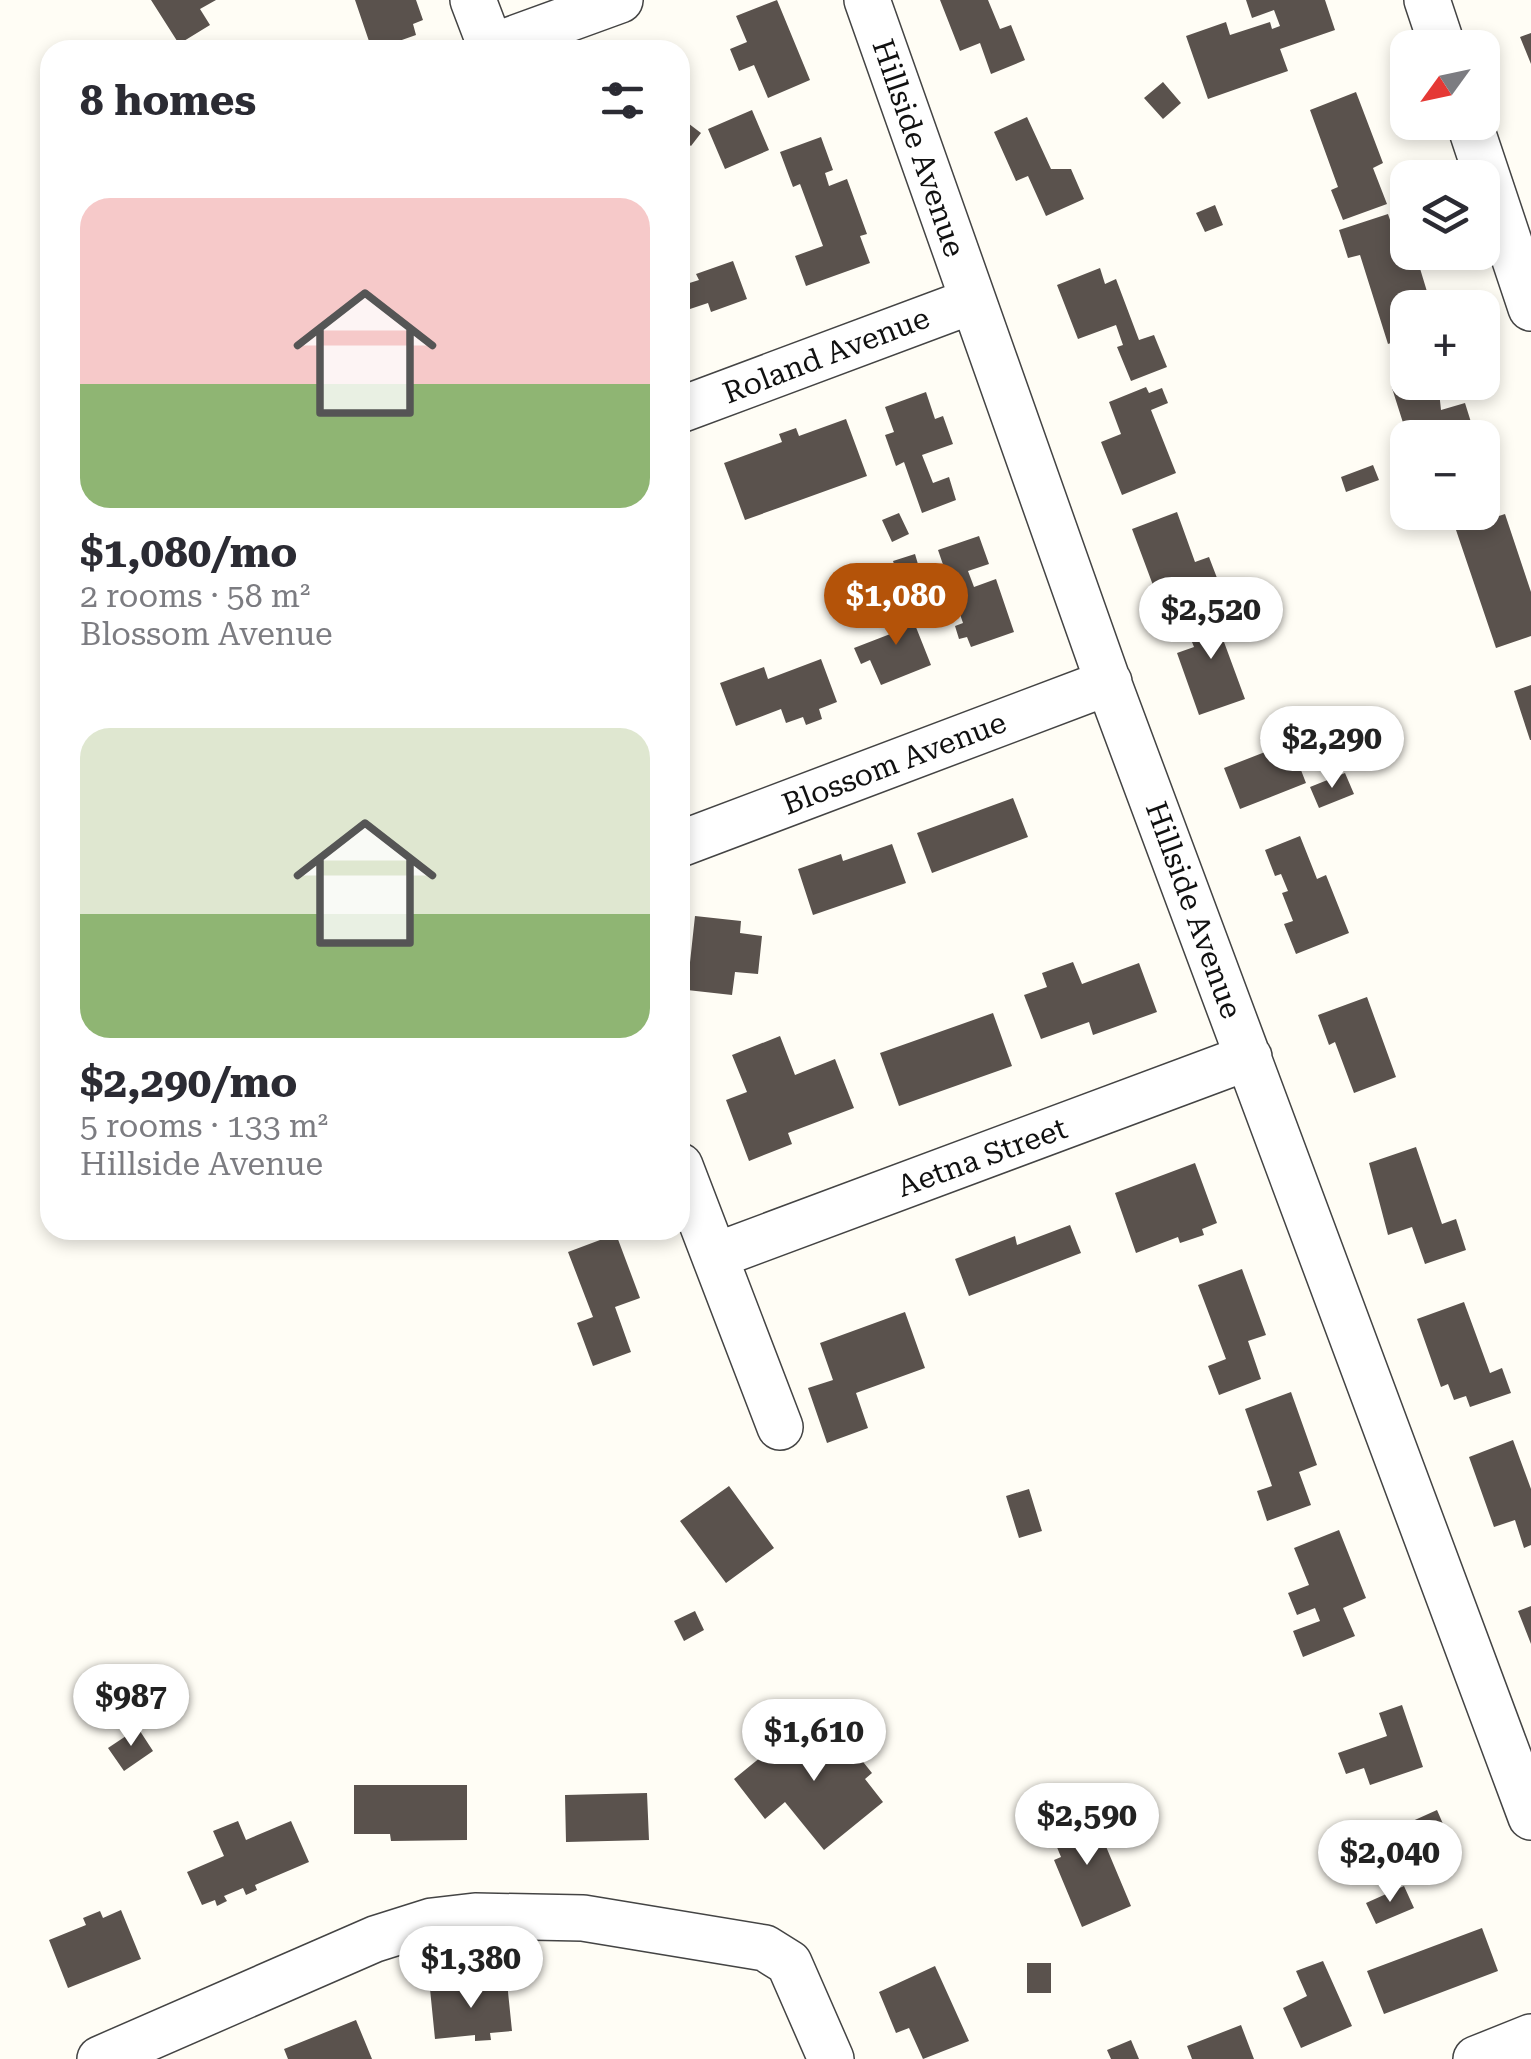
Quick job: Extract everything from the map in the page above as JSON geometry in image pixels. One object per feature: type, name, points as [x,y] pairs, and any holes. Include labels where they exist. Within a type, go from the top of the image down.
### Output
[{"type":"street","points":[[473,0],[489,40]]},
{"type":"street","points":[[513,40],[620,0]]},
{"type":"street","name":"Hillside Avenue","points":[[867,0],[1109,682],[1531,1816]]},
{"type":"street","points":[[1427,0],[1437,30]]},
{"type":"street","points":[[1474,140],[1531,308]]},
{"type":"street","name":"Roland Avenue","points":[[690,406],[972,300]]},
{"type":"street","name":"Blossom Avenue","points":[[690,840],[1109,682]]},
{"type":"street","name":"Aetna Street","points":[[715,1256],[1249,1058]]},
{"type":"street","points":[[690,1192],[780,1427]]},
{"type":"street","points":[[100,2059],[375,1939],[432,1922],[475,1916],[570,1918],[765,1948],[790,1962],[831,2059]]},
{"type":"street","points":[[1476,2059],[1531,2037]]},
{"type":"building","points":[[151,0],[216,0],[200,9],[210,25],[186,40],[176,40]]},
{"type":"building","points":[[355,0],[416,0],[423,20],[413,24],[416,35],[402,40],[369,40]]},
{"type":"building","points":[[777,0],[810,80],[768,98],[754,65],[739,71],[730,49],[747,42],[736,16]]},
{"type":"building","points":[[940,0],[988,0],[1000,29],[1011,25],[1025,60],[991,74],[980,43],[960,51]]},
{"type":"building","points":[[1246,0],[1325,0],[1335,30],[1280,49],[1288,71],[1208,99],[1186,36],[1226,22],[1230,35],[1270,22],[1272,29],[1280,26],[1274,10],[1252,18]]},
{"type":"building","points":[[1531,33],[1531,64],[1520,37]]},
{"type":"building","points":[[1163,82],[1181,103],[1163,119],[1144,98]]},
{"type":"building","points":[[1356,92],[1383,163],[1373,168],[1387,204],[1343,220],[1331,190],[1338,187],[1310,110]]},
{"type":"building","points":[[752,110],[769,150],[725,169],[708,129]]},
{"type":"building","points":[[1027,117],[1051,169],[1071,169],[1084,199],[1046,216],[1028,176],[1016,181],[994,132]]},
{"type":"building","points":[[690,125],[701,133],[690,145]]},
{"type":"building","points":[[821,137],[833,170],[825,173],[829,186],[847,179],[867,234],[860,236],[870,263],[806,286],[795,256],[823,246],[800,184],[793,187],[780,152]]},
{"type":"building","points":[[1215,205],[1223,225],[1205,232],[1196,213]]},
{"type":"building","points":[[1388,214],[1390,270],[1420,270],[1427,290],[1390,290],[1390,343],[1360,255],[1348,258],[1339,230]]},
{"type":"building","points":[[733,261],[747,299],[711,312],[708,303],[690,309],[690,283],[699,280],[696,274]]},
{"type":"building","points":[[1100,268],[1105,284],[1116,279],[1139,340],[1154,335],[1167,367],[1131,381],[1117,347],[1123,345],[1116,325],[1078,339],[1057,285]]},
{"type":"building","points":[[1146,387],[1149,393],[1162,388],[1168,403],[1151,410],[1176,473],[1122,495],[1101,442],[1121,434],[1109,402]]},
{"type":"building","points":[[926,392],[935,419],[943,416],[953,444],[922,455],[933,483],[949,477],[956,500],[922,513],[904,462],[896,466],[885,435],[894,432],[885,407]]},
{"type":"building","points":[[1396,400],[1440,400],[1441,410],[1465,403],[1470,420],[1402,420]]},
{"type":"building","points":[[846,419],[867,476],[745,520],[724,463],[782,442],[779,434],[796,428],[799,436]]},
{"type":"building","points":[[1373,465],[1379,480],[1346,492],[1341,477]]},
{"type":"building","points":[[1177,512],[1195,562],[1209,557],[1222,591],[1163,612],[1132,529]]},
{"type":"building","points":[[899,513],[909,534],[892,542],[882,520]]},
{"type":"building","points":[[1505,514],[1531,592],[1531,636],[1496,648],[1456,530],[1500,530],[1500,516]]},
{"type":"building","points":[[979,536],[989,564],[968,571],[974,587],[996,579],[1014,632],[971,647],[967,637],[959,639],[955,626],[963,623],[938,550]]},
{"type":"building","points":[[915,554],[925,588],[904,594],[893,561]]},
{"type":"building","points":[[904,597],[931,665],[881,685],[870,660],[861,664],[854,648],[898,631],[888,604]]},
{"type":"building","points":[[1227,606],[1238,637],[1224,642],[1245,699],[1199,715],[1177,653],[1194,647],[1184,622]]},
{"type":"building","points":[[821,659],[837,702],[819,709],[822,719],[806,725],[803,717],[786,723],[781,709],[736,726],[720,683],[764,667],[768,679]]},
{"type":"building","points":[[1531,685],[1531,740],[1530,740],[1514,691]]},
{"type":"building","points":[[1285,729],[1306,783],[1240,809],[1224,768],[1265,752],[1260,739]]},
{"type":"building","points":[[1345,773],[1354,794],[1319,808],[1310,787]]},
{"type":"building","points":[[1013,798],[1028,837],[932,873],[917,833]]},
{"type":"building","points":[[1300,836],[1317,879],[1326,875],[1349,933],[1296,954],[1284,924],[1293,921],[1282,893],[1288,891],[1281,874],[1275,876],[1265,850]]},
{"type":"building","points":[[892,844],[906,883],[813,915],[798,869],[841,854],[843,861]]},
{"type":"building","points":[[695,916],[741,921],[740,933],[762,936],[758,974],[735,972],[732,995],[690,990]]},
{"type":"building","points":[[1073,962],[1082,984],[1139,963],[1157,1012],[1093,1035],[1089,1022],[1041,1039],[1024,995],[1047,987],[1042,973]]},
{"type":"building","points":[[1367,997],[1396,1077],[1354,1093],[1335,1042],[1329,1045],[1318,1015]]},
{"type":"building","points":[[993,1013],[1012,1066],[899,1106],[880,1053]]},
{"type":"building","points":[[780,1036],[795,1075],[835,1059],[854,1108],[788,1133],[792,1144],[749,1161],[726,1100],[747,1092],[732,1055]]},
{"type":"building","points":[[1416,1147],[1442,1224],[1456,1219],[1466,1250],[1425,1264],[1412,1227],[1388,1235],[1369,1163]]},
{"type":"building","points":[[1195,1163],[1217,1223],[1202,1229],[1204,1235],[1180,1243],[1178,1237],[1136,1253],[1115,1193]]},
{"type":"building","points":[[1070,1225],[1081,1253],[969,1296],[955,1259],[1015,1236],[1017,1245]]},
{"type":"building","points":[[600,1240],[618,1240],[640,1298],[615,1307],[631,1352],[593,1366],[577,1323],[593,1317],[568,1252]]},
{"type":"building","points":[[1242,1269],[1266,1335],[1248,1341],[1261,1379],[1219,1395],[1208,1366],[1226,1359],[1198,1285]]},
{"type":"building","points":[[1464,1302],[1490,1373],[1502,1368],[1511,1393],[1470,1407],[1466,1396],[1454,1400],[1448,1384],[1441,1387],[1417,1319]]},
{"type":"building","points":[[905,1312],[925,1368],[856,1393],[868,1428],[827,1443],[808,1388],[833,1380],[820,1343]]},
{"type":"building","points":[[1291,1392],[1317,1465],[1299,1472],[1311,1505],[1267,1521],[1257,1491],[1272,1486],[1245,1409]]},
{"type":"building","points":[[1513,1440],[1531,1489],[1531,1545],[1524,1548],[1515,1520],[1494,1527],[1469,1457]]},
{"type":"building","points":[[729,1486],[774,1548],[726,1583],[680,1521]]},
{"type":"building","points":[[1029,1489],[1042,1531],[1019,1538],[1006,1496]]},
{"type":"building","points":[[1339,1530],[1366,1598],[1343,1608],[1355,1636],[1303,1657],[1293,1631],[1320,1621],[1315,1608],[1297,1615],[1288,1593],[1309,1585],[1294,1548]]},
{"type":"building","points":[[1531,1606],[1531,1644],[1518,1611]]},
{"type":"building","points":[[695,1611],[704,1630],[684,1641],[674,1621]]},
{"type":"building","points":[[1402,1705],[1423,1767],[1370,1785],[1364,1768],[1346,1774],[1338,1753],[1387,1736],[1379,1713]]},
{"type":"building","points":[[827,1717],[872,1773],[865,1779],[883,1802],[824,1850],[785,1802],[765,1819],[734,1779],[773,1747],[780,1755]]},
{"type":"building","points":[[138,1728],[153,1751],[124,1771],[108,1748]]},
{"type":"building","points":[[354,1785],[467,1785],[467,1840],[391,1841],[390,1834],[354,1834]]},
{"type":"building","points":[[647,1793],[649,1840],[566,1842],[565,1795]]},
{"type":"building","points":[[1089,1806],[1131,1906],[1082,1927],[1054,1860],[1061,1857],[1047,1823]]},
{"type":"building","points":[[1437,1810],[1459,1861],[1418,1879],[1409,1858],[1393,1865],[1384,1843],[1401,1836],[1397,1828]]},
{"type":"building","points":[[238,1821],[246,1840],[291,1821],[309,1862],[255,1885],[257,1890],[246,1895],[243,1888],[224,1896],[227,1901],[217,1906],[215,1900],[202,1905],[187,1872],[224,1856],[213,1831]]},
{"type":"building","points":[[1404,1886],[1414,1908],[1376,1924],[1366,1903]]},
{"type":"building","points":[[121,1910],[141,1959],[68,1988],[49,1940],[86,1925],[83,1918],[100,1911],[103,1918]]},
{"type":"building","points":[[1482,1928],[1498,1971],[1384,2014],[1367,1971]]},
{"type":"building","points":[[1323,1961],[1352,2026],[1301,2048],[1283,2008],[1307,1996],[1296,1971]]},
{"type":"building","points":[[1027,1963],[1051,1963],[1051,1993],[1027,1993]]},
{"type":"building","points":[[935,1966],[969,2041],[923,2059],[909,2028],[896,2033],[879,1992]]},
{"type":"building","points":[[507,1982],[512,2031],[490,2033],[491,2040],[475,2041],[475,2035],[435,2039],[430,1989]]},
{"type":"building","points":[[356,2020],[372,2059],[288,2059],[284,2049]]},
{"type":"building","points":[[1241,2025],[1254,2059],[1192,2059],[1187,2046]]},
{"type":"building","points":[[1131,2040],[1139,2059],[1111,2059],[1107,2050]]}]
